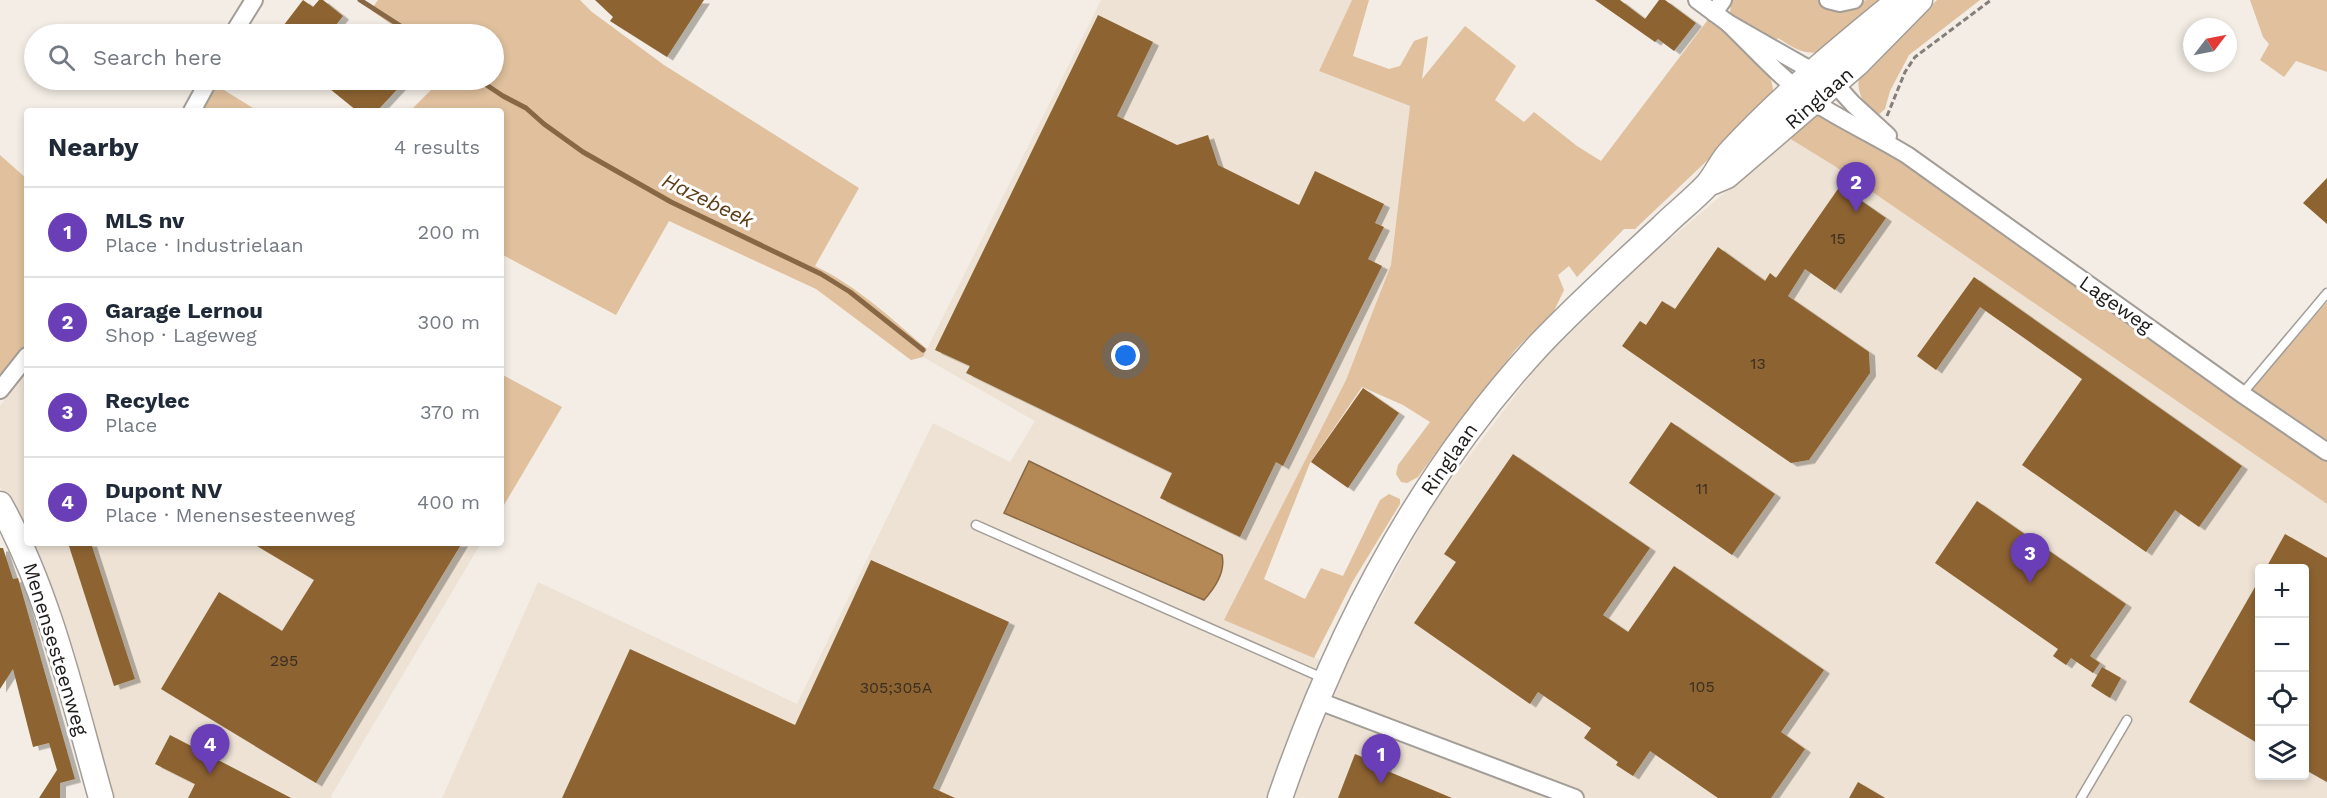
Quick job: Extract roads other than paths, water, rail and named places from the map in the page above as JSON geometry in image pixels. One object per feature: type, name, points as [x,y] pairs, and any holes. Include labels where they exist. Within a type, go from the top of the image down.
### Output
[{"type":"main road","name":"Ringlaan","points":[[1805,95],[1814,71],[1899,0]]},
{"type":"main road","name":"Ringlaan","points":[[1280,798],[1320,689],[1367,590],[1438,472],[1499,391],[1563,320],[1708,183],[1728,154],[1805,95],[1835,84],[1920,0]]},
{"type":"main road","name":"Menensesteenweg","points":[[0,504],[35,574],[101,798]]},
{"type":"street","points":[[239,24],[254,0]]},
{"type":"street","name":"Lageweg","points":[[1697,0],[1722,12],[1835,84],[1853,104],[1881,127],[1906,155]]},
{"type":"street","points":[[1828,0],[1840,3],[1854,0]]},
{"type":"street","name":"Lageweg","points":[[1722,12],[1805,95],[1906,155],[2327,452]]},
{"type":"street","points":[[194,108],[204,90]]},
{"type":"street","points":[[0,390],[24,360]]},
{"type":"street","points":[[1320,689],[1575,798]]},
{"type":"lane","points":[[2242,394],[2327,293]]},
{"type":"lane","points":[[976,525],[1320,689]]},
{"type":"lane","points":[[2081,798],[2127,720]]},
{"type":"waterway","name":"Hazebeek","points":[[360,0],[397,24]]},
{"type":"waterway","name":"Hazebeek","points":[[494,90],[526,108],[583,152],[671,202],[821,274],[850,292],[923,350]]},
{"type":"place","name":"Garage Lernou","points":[[1856,212]]},
{"type":"place","name":"Recylec","points":[[2030,583]]},
{"type":"place","name":"Dupont NV","points":[[210,774]]},
{"type":"place","name":"MLS nv","points":[[1381,784]]}]
